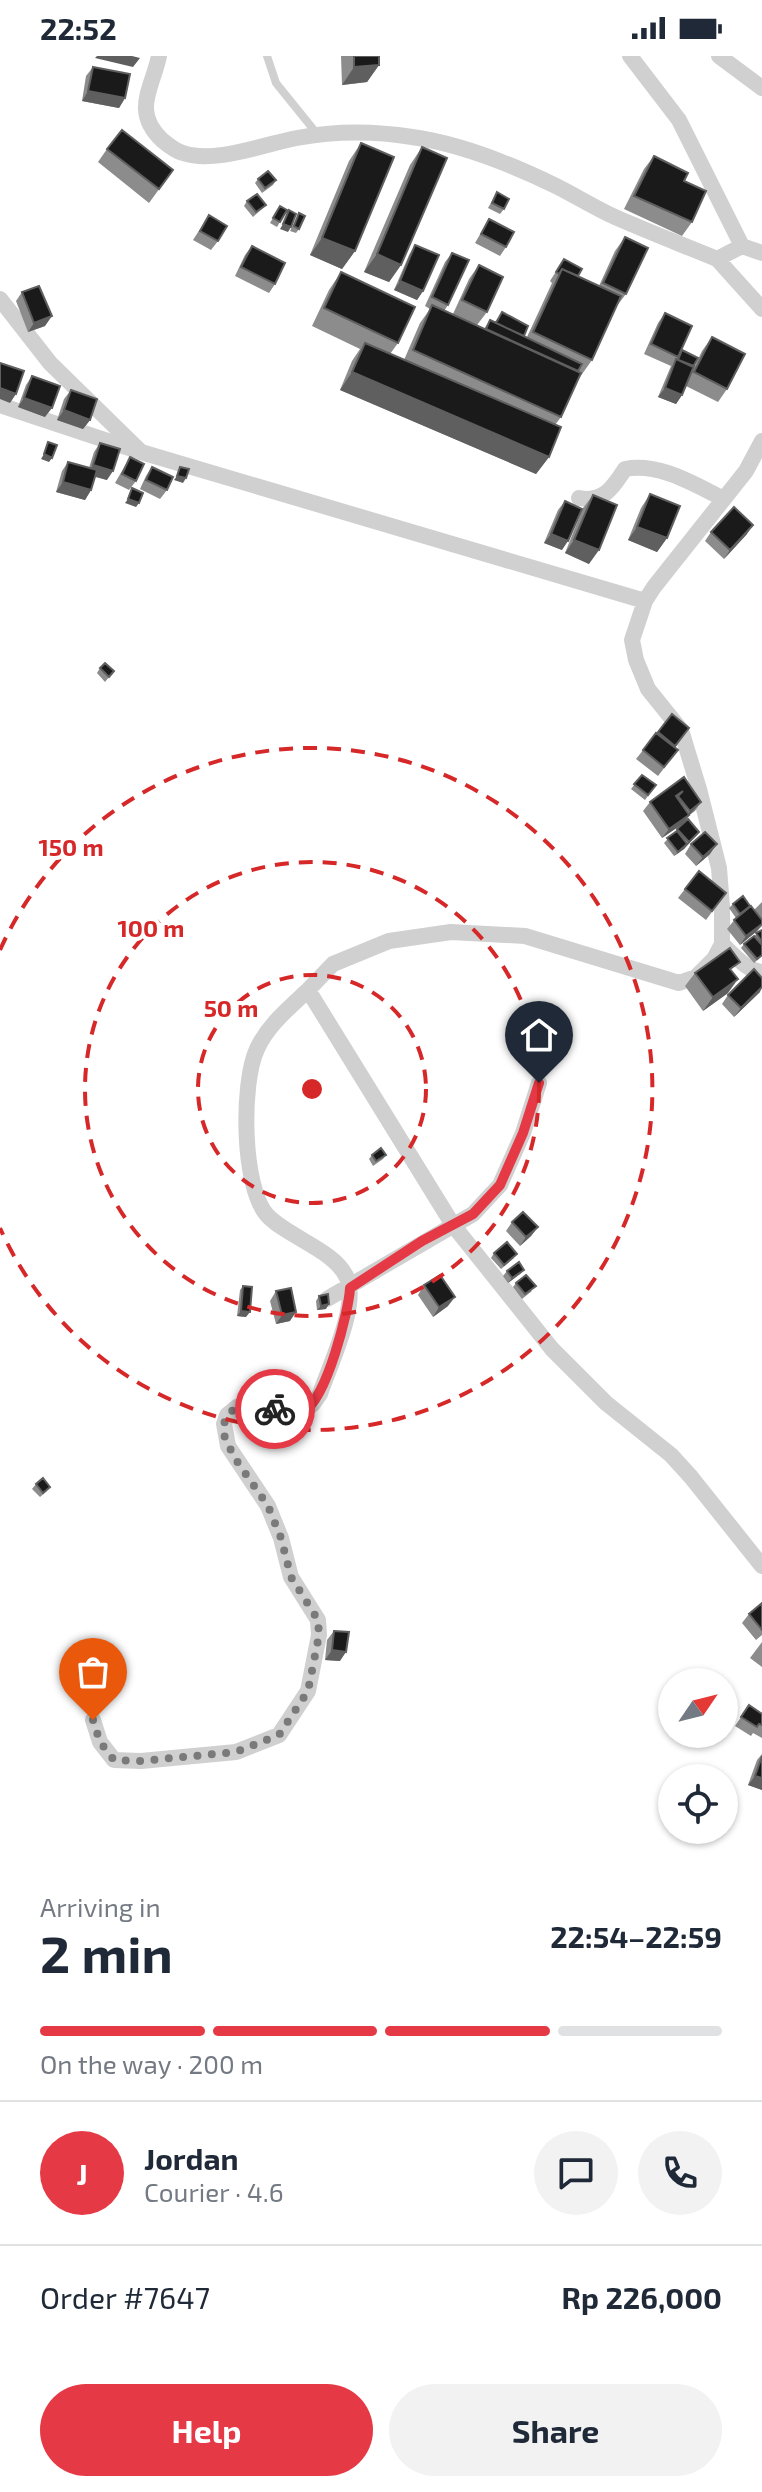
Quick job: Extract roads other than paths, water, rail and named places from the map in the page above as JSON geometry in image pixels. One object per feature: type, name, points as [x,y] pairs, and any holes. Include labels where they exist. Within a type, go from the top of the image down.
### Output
[{"type":"street","points":[[159,56],[145,111],[158,136],[168,146],[183,153],[201,156],[222,154],[318,135],[363,133],[412,136],[450,145],[503,162],[614,216],[717,259],[762,309]]},
{"type":"street","points":[[630,56],[679,120],[742,246],[762,253]]},
{"type":"street","points":[[719,56],[762,88]]},
{"type":"street","points":[[717,259],[742,246]]},
{"type":"street","points":[[0,299],[50,363],[141,452]]},
{"type":"street","points":[[0,405],[141,452],[645,601]]},
{"type":"street","points":[[93,1720],[100,1742],[114,1760],[141,1761],[236,1752],[279,1735],[308,1691],[319,1635],[318,1620],[291,1577],[281,1538],[268,1506],[228,1446],[224,1424],[227,1415],[247,1404],[294,1413],[304,1411],[313,1404],[320,1394],[346,1318],[350,1288],[342,1270],[333,1260],[284,1229],[264,1212],[253,1184],[246,1091],[256,1052],[265,1034],[333,964],[389,941],[451,932],[525,936],[679,983],[696,977],[714,959],[722,944],[719,868],[699,789],[681,730],[648,689],[636,660],[632,640],[645,601],[703,522],[746,471],[762,441]]},
{"type":"street","points":[[579,498],[606,495],[625,469],[637,466],[661,471],[724,499]]},
{"type":"street","points":[[722,944],[750,968],[762,972]]},
{"type":"street","points":[[308,990],[453,1225],[552,1349],[606,1403],[671,1455],[762,1566]]},
{"type":"street","points":[[327,1299],[473,1214],[500,1185],[523,1133],[539,1083]]},
{"type":"lane","points":[[267,56],[276,83],[318,135]]}]
